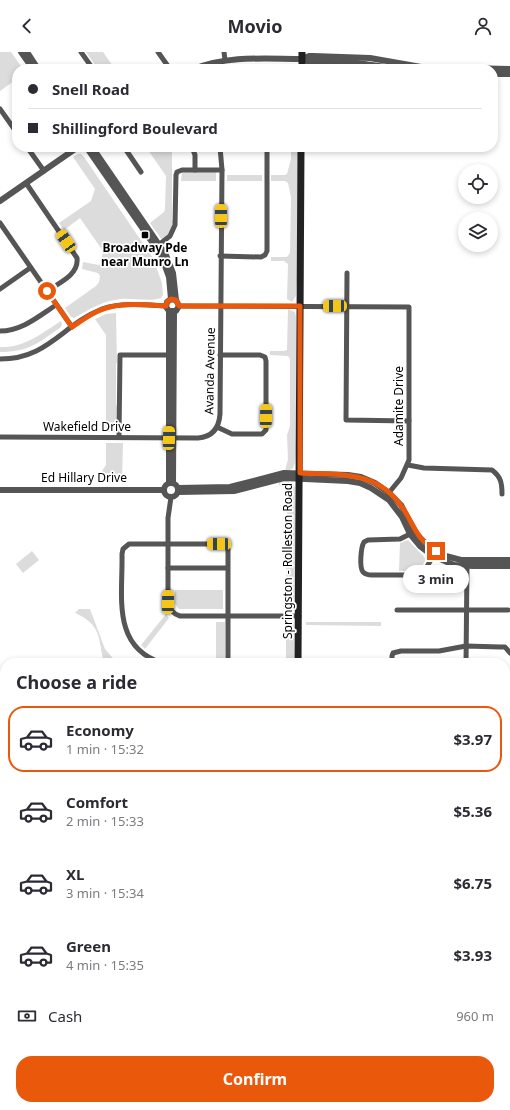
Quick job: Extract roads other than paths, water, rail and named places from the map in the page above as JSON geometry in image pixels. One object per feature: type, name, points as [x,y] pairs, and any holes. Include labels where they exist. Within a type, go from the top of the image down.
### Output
[{"type":"main road","name":"Springston - Rolleston Road","points":[[298,658],[301,152]]},
{"type":"street","points":[[21,52],[29,64]]},
{"type":"street","points":[[27,52],[35,64]]},
{"type":"street","points":[[81,52],[89,64]]},
{"type":"street","points":[[158,52],[166,64]]},
{"type":"street","points":[[224,52],[225,60]]},
{"type":"street","points":[[208,64],[244,58],[302,55],[358,57],[402,64]]},
{"type":"street","points":[[358,57],[382,64]]},
{"type":"street","points":[[498,69],[510,69]]},
{"type":"street","points":[[498,74],[510,74]]},
{"type":"street","points":[[0,109],[12,126]]},
{"type":"street","points":[[31,152],[44,171]]},
{"type":"street","points":[[0,201],[71,152]]},
{"type":"street","points":[[0,359],[16,358],[32,354],[87,317],[109,307],[124,306],[178,310],[158,246],[92,152]]},
{"type":"street","points":[[127,152],[141,172]]},
{"type":"street","points":[[194,152],[195,170]]},
{"type":"street","name":"Avanda Avenue","points":[[171,438],[206,437],[213,433],[217,427],[220,414],[220,256],[222,170],[220,152]]},
{"type":"street","points":[[220,256],[261,257],[266,251],[267,152]]},
{"type":"street","points":[[158,246],[170,236],[175,226],[176,173],[182,170],[222,170]]},
{"type":"street","points":[[26,183],[77,258],[77,266],[74,272],[47,291]]},
{"type":"street","points":[[0,223],[72,327]]},
{"type":"street","points":[[0,289],[30,268]]},
{"type":"street","points":[[347,273],[346,420],[409,421]]},
{"type":"street","points":[[299,616],[180,616],[174,614],[170,609],[168,604],[168,518],[171,497],[175,496],[171,438],[170,310],[167,302],[221,306],[347,306]]},
{"type":"street","points":[[0,331],[11,330],[26,325],[56,305]]},
{"type":"street","name":"Adamite Drive","points":[[347,306],[409,308],[409,460],[402,478],[387,495]]},
{"type":"street","points":[[119,437],[120,355],[171,355]]},
{"type":"street","points":[[217,427],[232,434],[262,434],[266,430],[265,357],[260,355],[220,355]]},
{"type":"street","name":"Wakefield Drive","points":[[0,437],[171,438]]},
{"type":"street","points":[[408,465],[424,468],[492,470],[502,481],[502,494]]},
{"type":"street","points":[[171,497],[165,494],[163,490],[165,485],[230,487],[284,473],[300,476],[348,475],[361,477],[375,483],[387,495],[401,505],[415,532],[423,541],[442,555],[461,560],[510,560]]},
{"type":"street","name":"Ed Hillary Drive","points":[[1,489],[163,490]]},
{"type":"street","points":[[387,495],[410,534],[420,546],[433,556],[454,565],[510,566]]},
{"type":"street","points":[[410,534],[400,539],[368,540],[364,542],[361,550],[362,569],[364,572],[368,575],[421,575],[433,556]]},
{"type":"street","points":[[150,658],[139,651],[129,638],[124,627],[122,611],[122,554],[126,546],[132,543],[223,544],[227,546],[228,658]]},
{"type":"street","points":[[466,658],[467,566]]},
{"type":"street","points":[[168,568],[227,568]]},
{"type":"street","points":[[397,610],[508,610]]},
{"type":"street","points":[[392,658],[396,652],[439,651],[466,646],[505,647],[510,653]]},
{"type":"place","name":"Broadway Pde near Munro Ln","points":[[145,235]]}]
